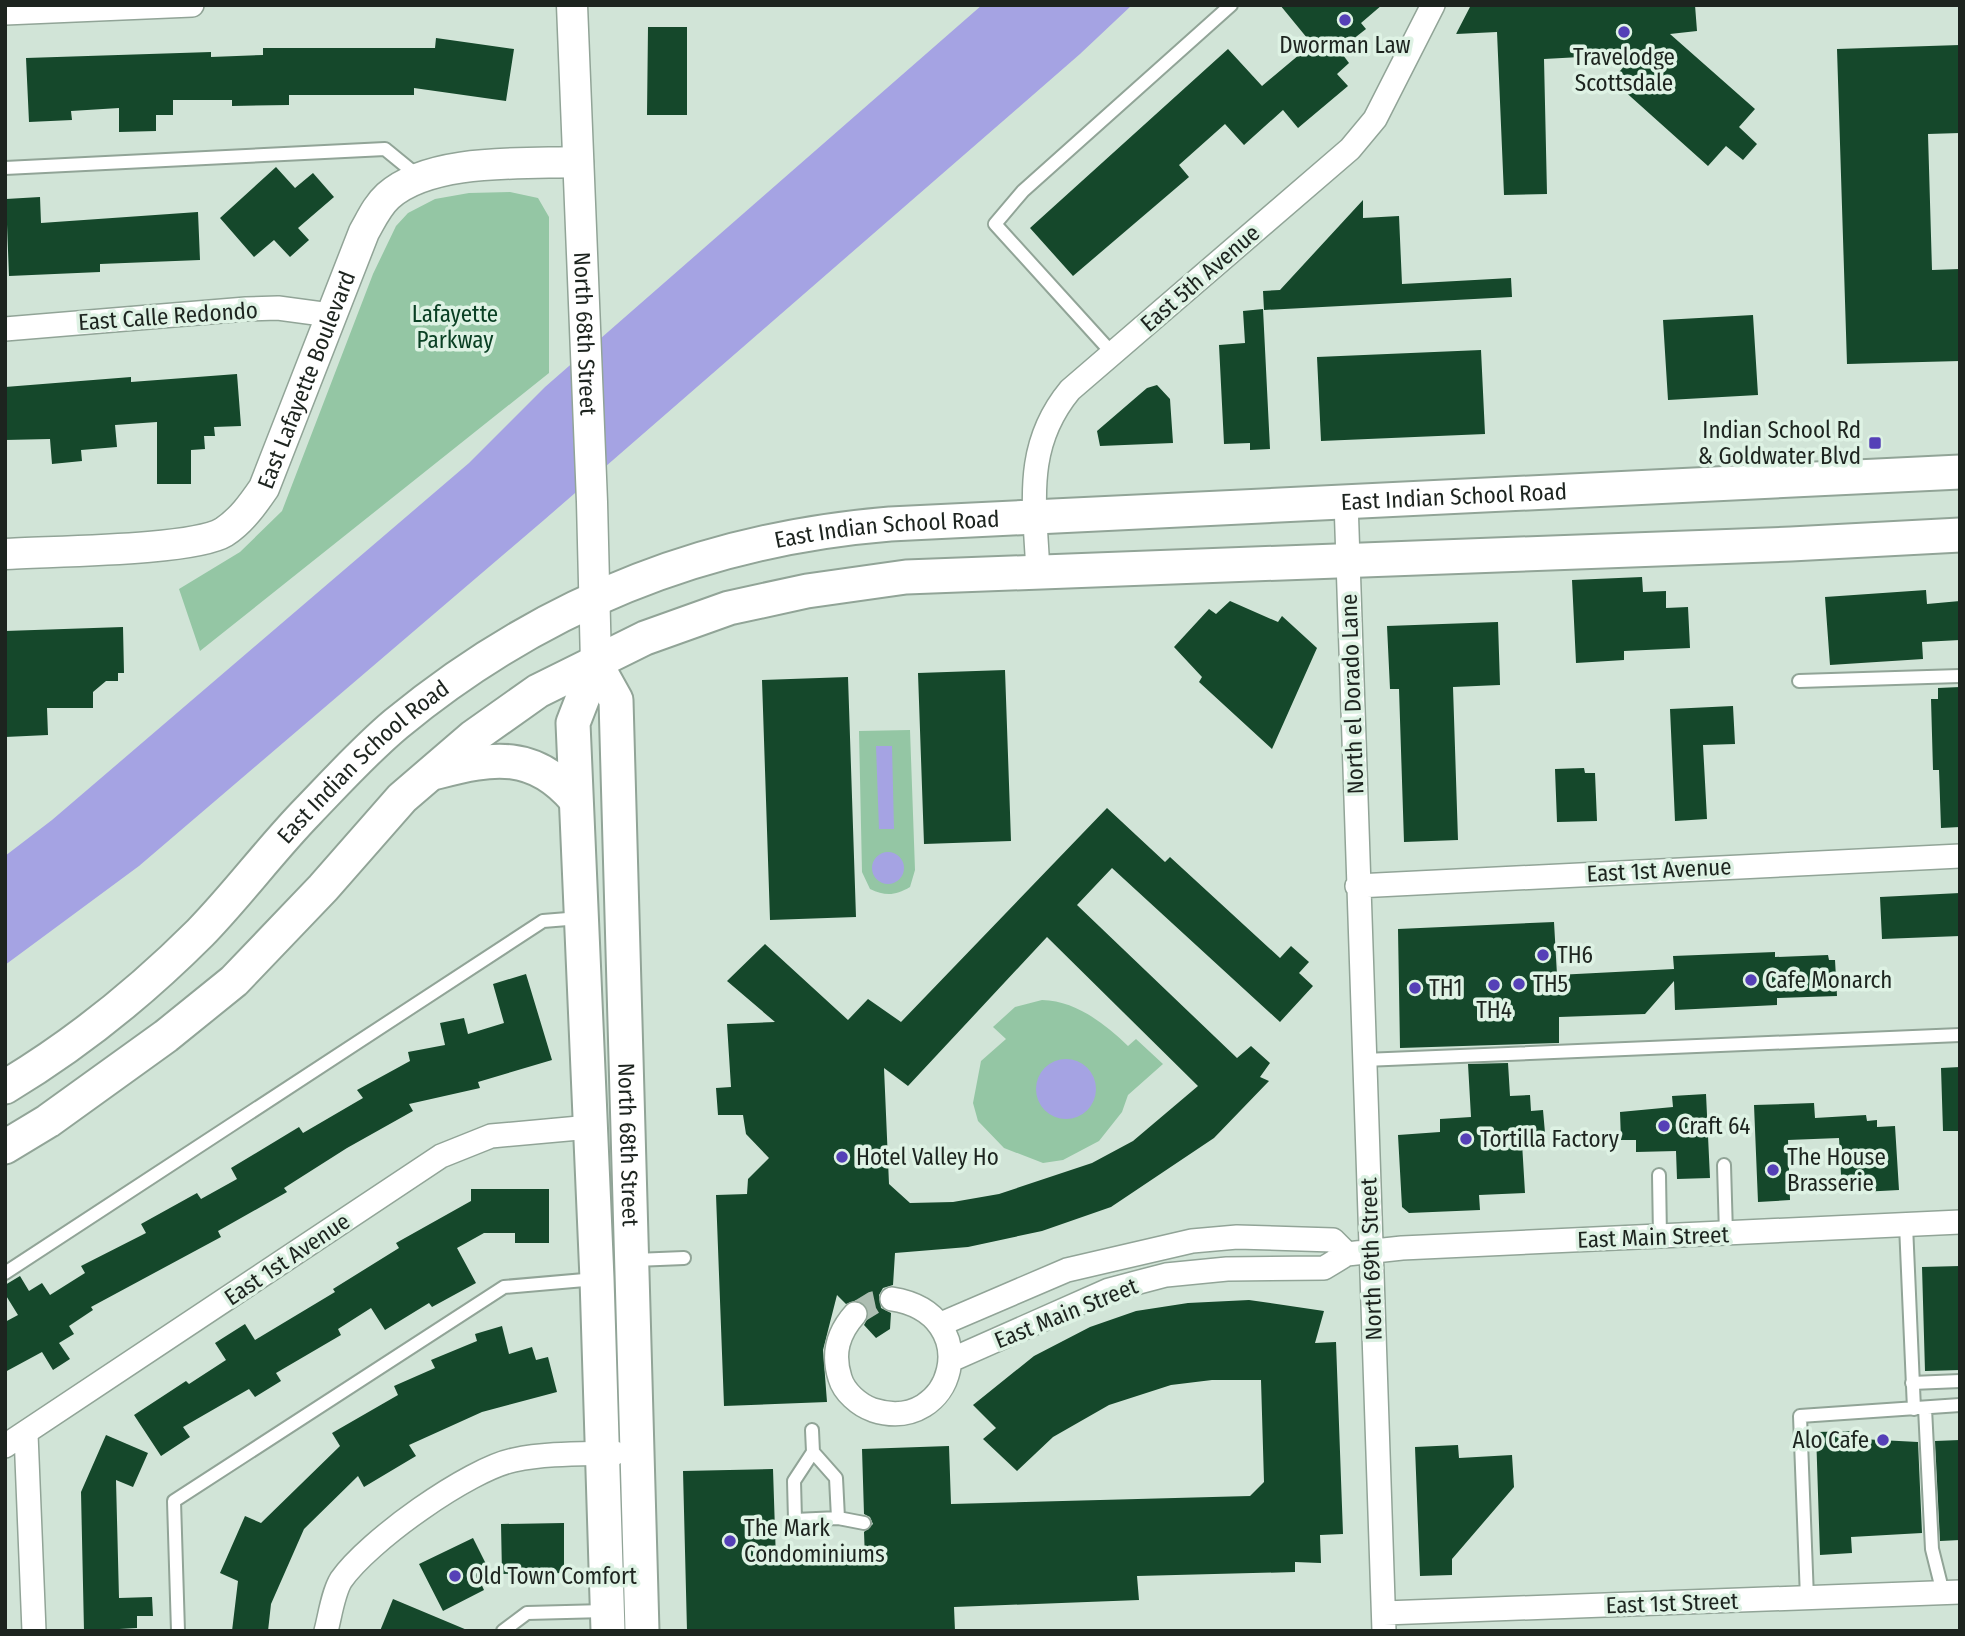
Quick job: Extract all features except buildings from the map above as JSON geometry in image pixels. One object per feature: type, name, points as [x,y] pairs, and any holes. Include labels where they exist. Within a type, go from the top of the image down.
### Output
[{"type":"main road","name":"East Indian School Road","points":[[5,1087],[111,1013],[199,933],[306,813],[396,724],[476,666],[595,596],[667,569],[785,537],[838,528],[1035,516],[1960,472]]},
{"type":"main road","points":[[5,1147],[47,1121],[155,1044],[234,981],[323,888],[402,798],[473,737],[538,691],[645,638],[729,608],[807,591],[884,579],[1960,535]]},
{"type":"main road","name":"North 68th Street","points":[[596,664],[573,723],[597,1269],[607,1621]]},
{"type":"main road","name":"North 68th Street","points":[[596,664],[615,700],[642,1631]]},
{"type":"main road","points":[[431,773],[486,761],[507,761],[547,773],[575,800]]},
{"type":"main road","points":[[597,1269],[631,1260]]},
{"type":"street","points":[[5,13],[192,5]]},
{"type":"street","name":"North 68th Street","points":[[572,5],[596,664]]},
{"type":"street","name":"East 5th Avenue","points":[[1038,573],[1034,466],[1052,412],[1070,390],[1350,149],[1375,118],[1433,5]]},
{"type":"street","name":"East Lafayette Boulevard","points":[[5,554],[185,543],[224,532],[247,512],[264,488],[330,314],[377,208],[388,195],[420,177],[452,169],[578,162]]},
{"type":"street","name":"East Calle Redondo","points":[[5,329],[256,309],[330,314]]},
{"type":"street","name":"North el Dorado Lane","points":[[1346,501],[1357,886]]},
{"type":"street","name":"East 1st Avenue","points":[[1357,886],[1960,856]]},
{"type":"street","name":"North 69th Street","points":[[1357,886],[1384,1622]]},
{"type":"street","name":"East 1st Avenue","points":[[5,1446],[441,1156],[491,1136],[590,1126]]},
{"type":"street","name":"East Main Street","points":[[951,1360],[1109,1290],[1178,1274],[1227,1269],[1324,1269],[1347,1254],[1372,1251],[1960,1222]]},
{"type":"street","name":"East Main Street","points":[[941,1324],[1067,1270],[1192,1241],[1237,1237],[1332,1240],[1347,1254]]},
{"type":"street","points":[[855,1314],[844,1326],[837,1344],[836,1363],[841,1381],[852,1397],[867,1408],[885,1414],[904,1413],[922,1407],[937,1395],[947,1379],[951,1360],[949,1341],[941,1324],[927,1310],[892,1298]]},
{"type":"street","points":[[26,1434],[34,1631]]},
{"type":"street","points":[[326,1631],[340,1581],[388,1532],[481,1471],[513,1460],[637,1452]]},
{"type":"street","name":"East 1st Street","points":[[1384,1622],[1951,1592]]},
{"type":"lane","points":[[1113,354],[996,224],[1023,191],[1231,5]]},
{"type":"lane","points":[[5,168],[385,149],[420,177]]},
{"type":"lane","points":[[1799,681],[1960,676]]},
{"type":"lane","points":[[5,1273],[543,921],[581,918]]},
{"type":"lane","points":[[1364,1060],[1960,1035]]},
{"type":"lane","points":[[1724,1165],[1726,1234]]},
{"type":"lane","points":[[1659,1175],[1660,1237]]},
{"type":"lane","points":[[1906,1225],[1918,1351],[1912,1383],[1919,1408],[1932,1549],[1951,1592]]},
{"type":"lane","points":[[631,1260],[684,1258]]},
{"type":"lane","points":[[178,1631],[174,1501],[504,1287],[597,1269]]},
{"type":"lane","points":[[1912,1383],[1960,1381]]},
{"type":"lane","points":[[1807,1598],[1800,1416],[1960,1405]]},
{"type":"lane","points":[[812,1430],[813,1452],[794,1481],[796,1520],[838,1518],[864,1523]]},
{"type":"lane","points":[[813,1452],[836,1478],[838,1518]]},
{"type":"lane","points":[[503,1631],[527,1613],[607,1621]]},
{"type":"green space","name":"Lafayette Parkway","points":[[510,192],[538,198],[549,217],[549,373],[200,651],[179,589],[240,552],[282,511],[373,274],[396,226],[408,213],[435,199],[469,193]]},
{"type":"green space","points":[[910,730],[915,870],[910,887],[900,892],[885,894],[870,889],[862,872],[859,731]]},
{"type":"green space","points":[[1042,1000],[1078,1009],[1109,1029],[1128,1046],[1136,1039],[1163,1064],[1128,1095],[1122,1112],[1099,1141],[1063,1160],[1043,1163],[1004,1148],[978,1121],[973,1103],[981,1061],[1006,1039],[993,1027],[1015,1007]]},
{"type":"water","points":[[982,5],[1132,5],[1080,54],[544,520],[139,866],[5,965],[5,856],[52,820],[469,463],[545,387]]},
{"type":"water","points":[[876,746],[892,746],[894,829],[879,829]]},
{"type":"water","points":[[888,852],[900,856],[904,868],[900,880],[888,884],[876,880],[872,868],[876,856]]},
{"type":"water","points":[[1066,1059],[1083,1064],[1091,1072],[1096,1089],[1091,1106],[1083,1114],[1066,1119],[1049,1114],[1041,1106],[1036,1089],[1041,1072],[1049,1064]]},
{"type":"tunnel","points":[[855,1314],[873,1303],[892,1299]]},
{"type":"place","name":"Dworman Law","points":[[1345,20]]},
{"type":"place","name":"Travelodge Scottsdale","points":[[1624,32]]},
{"type":"place","name":"Indian School Rd & Goldwater Blvd","points":[[1875,443]]},
{"type":"place","name":"TH6","points":[[1543,955]]},
{"type":"place","name":"Cafe Monarch","points":[[1751,980]]},
{"type":"place","name":"TH5","points":[[1519,984]]},
{"type":"place","name":"TH4","points":[[1494,985]]},
{"type":"place","name":"TH1","points":[[1415,988]]},
{"type":"place","name":"Craft 64","points":[[1664,1126]]},
{"type":"place","name":"Tortilla Factory","points":[[1466,1139]]},
{"type":"place","name":"Hotel Valley Ho","points":[[842,1157]]},
{"type":"place","name":"The House Brasserie","points":[[1773,1170]]},
{"type":"place","name":"Alo Cafe","points":[[1883,1440]]},
{"type":"place","name":"The Mark Condominiums","points":[[730,1541]]},
{"type":"place","name":"Old Town Comfort","points":[[455,1576]]}]
